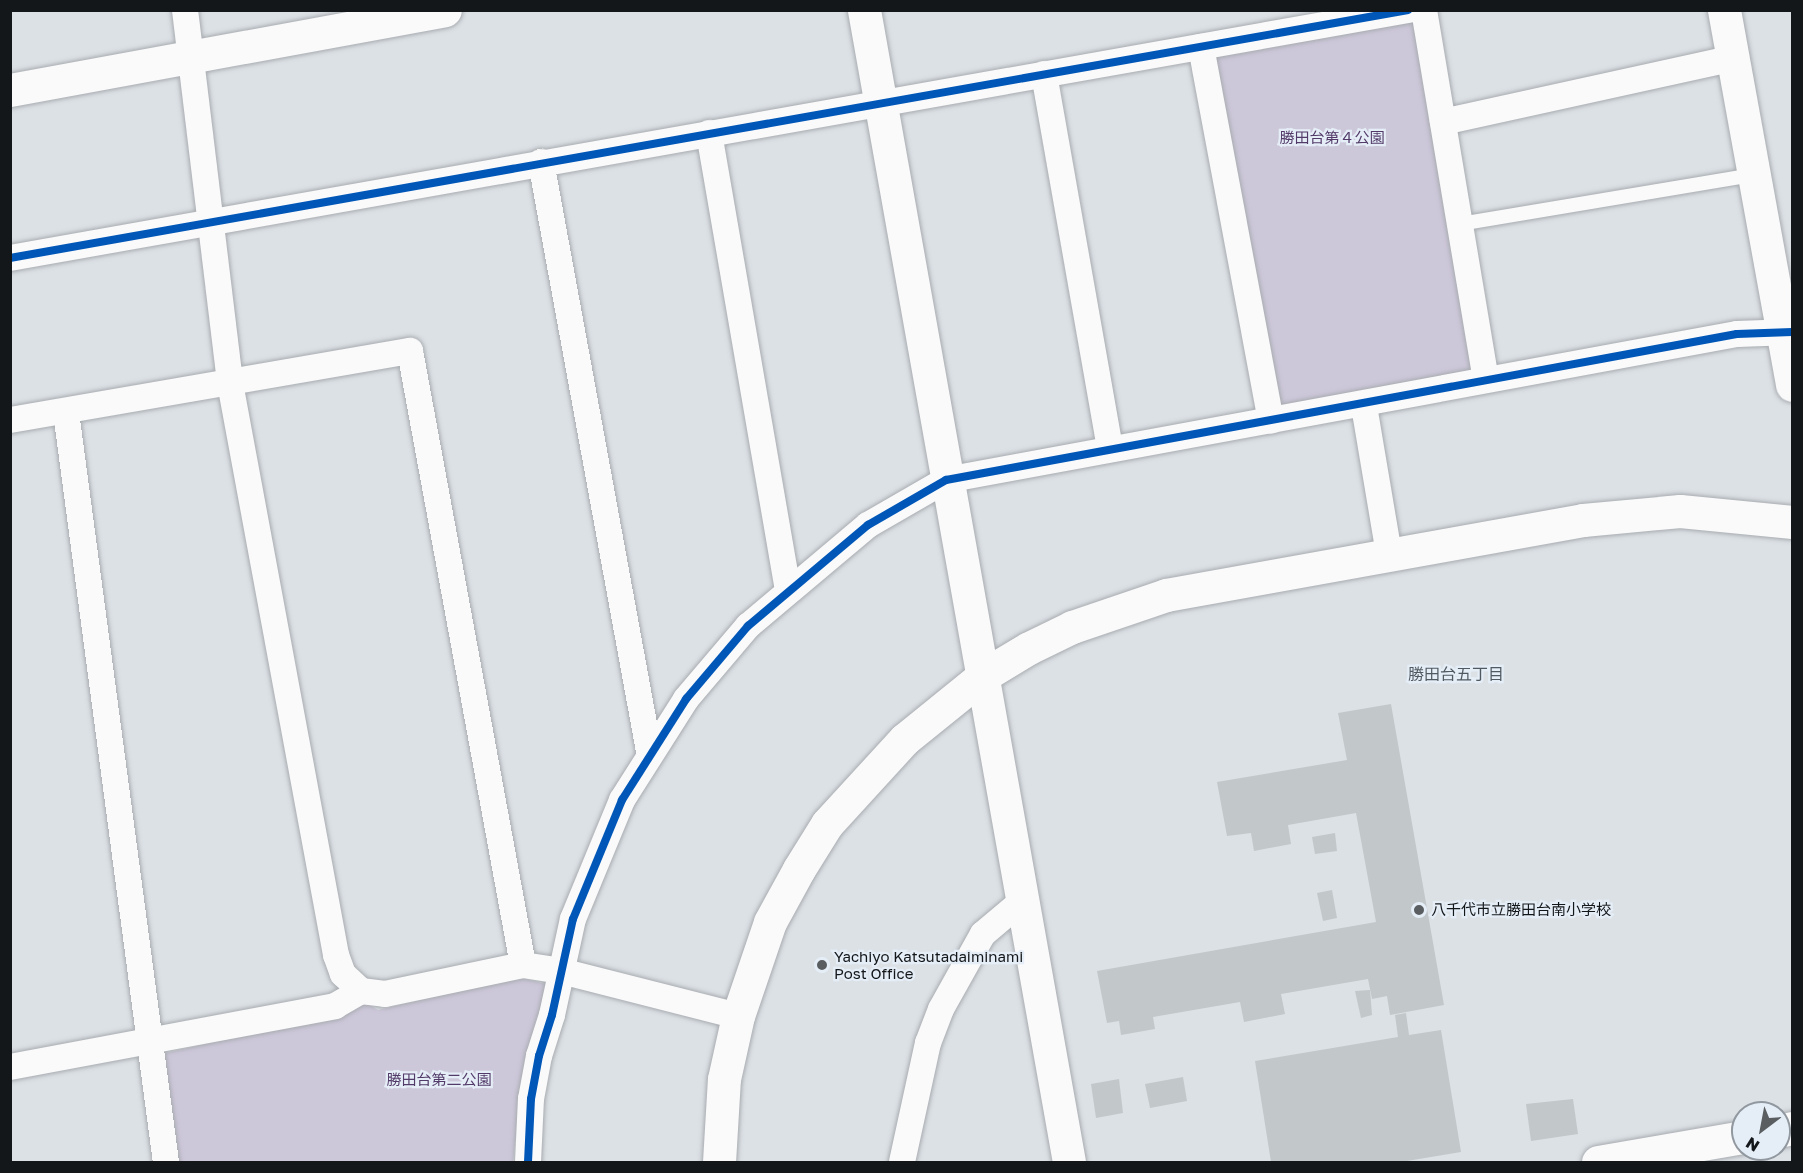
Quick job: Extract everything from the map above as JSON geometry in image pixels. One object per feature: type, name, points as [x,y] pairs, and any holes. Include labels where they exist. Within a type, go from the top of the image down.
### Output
[{"type":"street","points":[[185,10],[192,56],[208,220],[230,383],[336,955],[343,974],[361,991],[385,994],[523,965],[561,971],[738,1016]]},
{"type":"street","points":[[10,90],[445,10]]},
{"type":"street","points":[[864,10],[1069,1162]]},
{"type":"street","points":[[10,258],[208,220],[1201,47],[1299,19],[1408,10]]},
{"type":"street","points":[[1424,10],[1486,379]]},
{"type":"street","points":[[1724,10],[1754,175],[1788,331],[1792,385]]},
{"type":"street","points":[[1201,47],[1271,420]]},
{"type":"street","points":[[1443,122],[1733,58]]},
{"type":"street","points":[[1044,74],[1110,449]]},
{"type":"street","points":[[709,133],[788,591]]},
{"type":"street","points":[[541,162],[649,752]]},
{"type":"street","points":[[528,1162],[535,1078],[561,971],[585,881],[622,800],[649,752],[717,662],[748,626],[868,525],[946,480],[1271,420],[1364,406],[1486,379],[1737,334],[1788,331]]},
{"type":"street","points":[[10,420],[410,351],[523,965]]},
{"type":"street","points":[[1364,406],[1389,554]]},
{"type":"street","points":[[66,412],[147,1041],[166,1162]]},
{"type":"street","points":[[718,1162],[724,1079],[738,1016],[770,922],[827,824],[905,739],[984,675],[1072,627],[1166,596],[1389,554],[1635,513],[1680,512],[1792,522]]},
{"type":"street","points":[[902,1162],[928,1043],[941,1009],[983,934],[1022,901]]},
{"type":"street","points":[[10,1067],[335,1006],[361,991]]},
{"type":"street","points":[[1598,1162],[1731,1139]]},
{"type":"lane","points":[[1460,224],[1754,175]]},
{"type":"green space","name":"勝田台第４公園","points":[[1424,11],[1486,379],[1271,420],[1201,47]]},
{"type":"green space","name":"勝田台第二公園","points":[[517,977],[546,984],[519,1104],[513,1162],[179,1162],[161,1054],[339,1014],[362,1000],[378,1010]]},
{"type":"building","points":[[1391,704],[1444,1005],[1390,1015],[1387,996],[1372,999],[1368,979],[1281,994],[1285,1014],[1244,1022],[1240,1002],[1153,1017],[1155,1029],[1121,1035],[1119,1021],[1107,1023],[1097,971],[1376,922],[1356,813],[1288,825],[1291,844],[1254,851],[1251,833],[1227,836],[1217,782],[1347,760],[1338,713]]},
{"type":"building","points":[[1335,833],[1337,851],[1315,854],[1312,837]]},
{"type":"building","points":[[1332,890],[1337,918],[1323,921],[1317,893]]},
{"type":"building","points":[[1370,990],[1372,1015],[1361,1018],[1355,991]]},
{"type":"building","points":[[1406,1013],[1409,1035],[1441,1030],[1461,1152],[1401,1162],[1271,1162],[1255,1061],[1398,1037],[1395,1015]]},
{"type":"building","points":[[1183,1077],[1187,1101],[1150,1108],[1145,1084]]},
{"type":"building","points":[[1119,1079],[1123,1113],[1096,1118],[1091,1084]]},
{"type":"building","points":[[1573,1099],[1578,1134],[1531,1141],[1526,1104]]},
{"type":"cycle path","points":[[10,258],[1408,10]]},
{"type":"cycle path","points":[[528,1162],[531,1099],[539,1056],[552,1015],[573,919],[622,800],[686,699],[748,626],[868,525],[946,480],[1737,334],[1792,332]]},
{"type":"place","name":"八千代市立勝田台南小学校","points":[[1419,910]]},
{"type":"place","name":"Yachiyo Katsutadaiminami Post Office","points":[[822,965]]},
{"type":"district","name":"勝田台五丁目","points":[[1456,674]]}]
